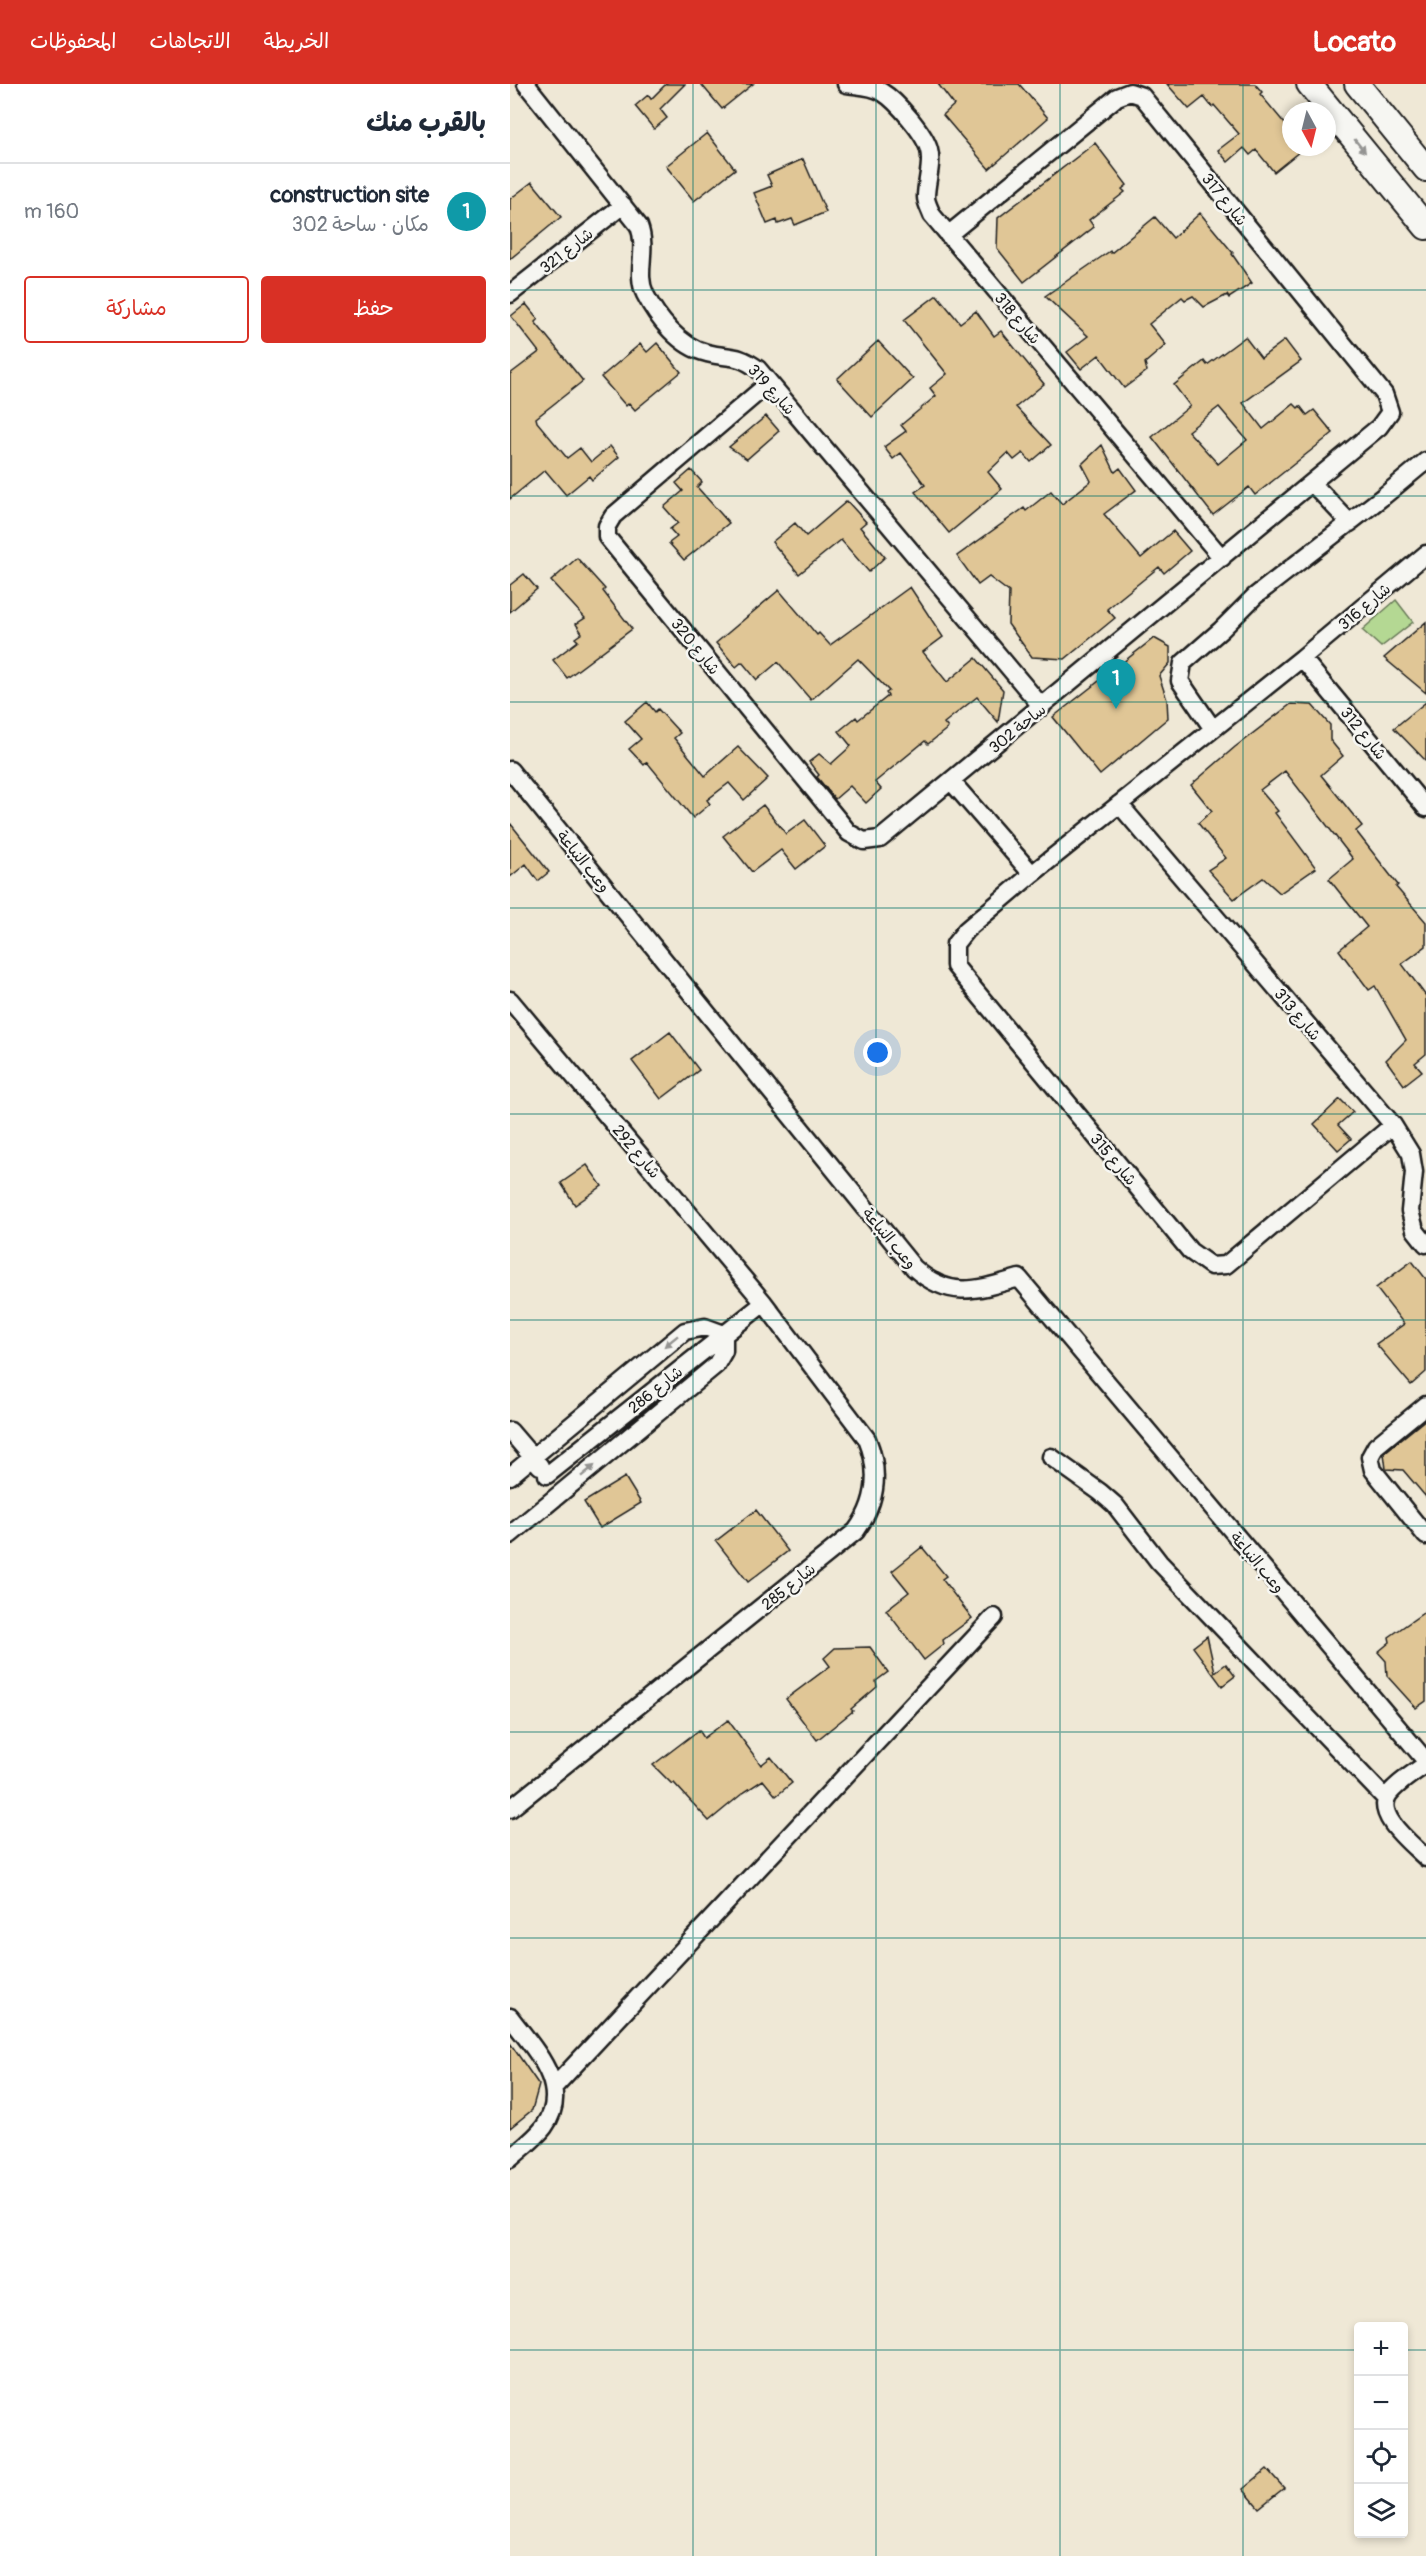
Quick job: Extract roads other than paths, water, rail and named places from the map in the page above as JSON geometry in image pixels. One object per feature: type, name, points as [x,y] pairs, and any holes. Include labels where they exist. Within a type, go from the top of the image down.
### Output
[{"type":"street","name":"شارع 319","points":[[526,84],[639,226],[643,237],[641,278],[645,293],[673,332],[692,348],[708,354],[730,355],[745,359],[758,369],[1042,707]]},
{"type":"street","name":"شارع 318","points":[[846,84],[867,86],[882,91],[895,102],[924,137],[930,150],[926,198],[932,215],[1222,558]]},
{"type":"street","points":[[1309,84],[1426,227]]},
{"type":"street","points":[[1357,84],[1426,170]]},
{"type":"street","name":"شارع 317","points":[[948,235],[1117,97],[1130,92],[1142,96],[1384,394],[1390,412],[1379,427],[1312,483]]},
{"type":"street","name":"شارع 321","points":[[510,294],[622,206]]},
{"type":"street","name":"شارع 320","points":[[769,383],[613,516],[608,526],[607,537],[849,833],[864,841],[880,839],[951,781]]},
{"type":"street","points":[[1213,729],[1180,681],[1180,669],[1183,663],[1255,596],[1350,523],[1426,460]]},
{"type":"street","points":[[1312,483],[1350,523]]},
{"type":"street","name":"ساحة 302","points":[[951,781],[1312,483]]},
{"type":"street","name":"شارع 316","points":[[1302,658],[1426,554]]},
{"type":"street","points":[[951,781],[1032,873],[1302,658]]},
{"type":"street","name":"شارع 312","points":[[1302,658],[1426,808]]},
{"type":"street","name":"وعب النباعة","points":[[510,770],[914,1268],[925,1278],[954,1290],[978,1289],[1019,1278],[1426,1762]]},
{"type":"street","name":"شارع 313","points":[[1119,804],[1393,1125],[1411,1154],[1414,1172],[1410,1211],[1415,1230],[1426,1244]]},
{"type":"street","name":"شارع 315","points":[[1032,873],[966,930],[955,944],[955,966],[1190,1251],[1211,1266],[1226,1265],[1393,1125]]},
{"type":"street","name":"شارع 292","points":[[510,1000],[764,1303]]},
{"type":"street","name":"شارع 286","points":[[547,1475],[764,1303]]},
{"type":"street","name":"شارع 285","points":[[510,1809],[856,1531],[868,1512],[873,1498],[876,1475],[867,1439],[764,1303]]},
{"type":"street","points":[[510,1476],[685,1331],[705,1326],[724,1334],[724,1351],[716,1365],[510,1535]]},
{"type":"street","points":[[1426,1405],[1376,1446],[1370,1457],[1373,1470],[1426,1536]]},
{"type":"street","points":[[510,1431],[561,1492]]},
{"type":"street","points":[[1051,1457],[1108,1498],[1160,1562],[1386,1799]]},
{"type":"street","points":[[554,2086],[994,1617]]},
{"type":"street","points":[[1426,1762],[1393,1790],[1384,1806],[1389,1819],[1426,1858]]},
{"type":"street","points":[[510,2017],[543,2061],[554,2086],[552,2109],[543,2128],[510,2159]]},
{"type":"place","name":"construction site","points":[[1116,709]]}]
